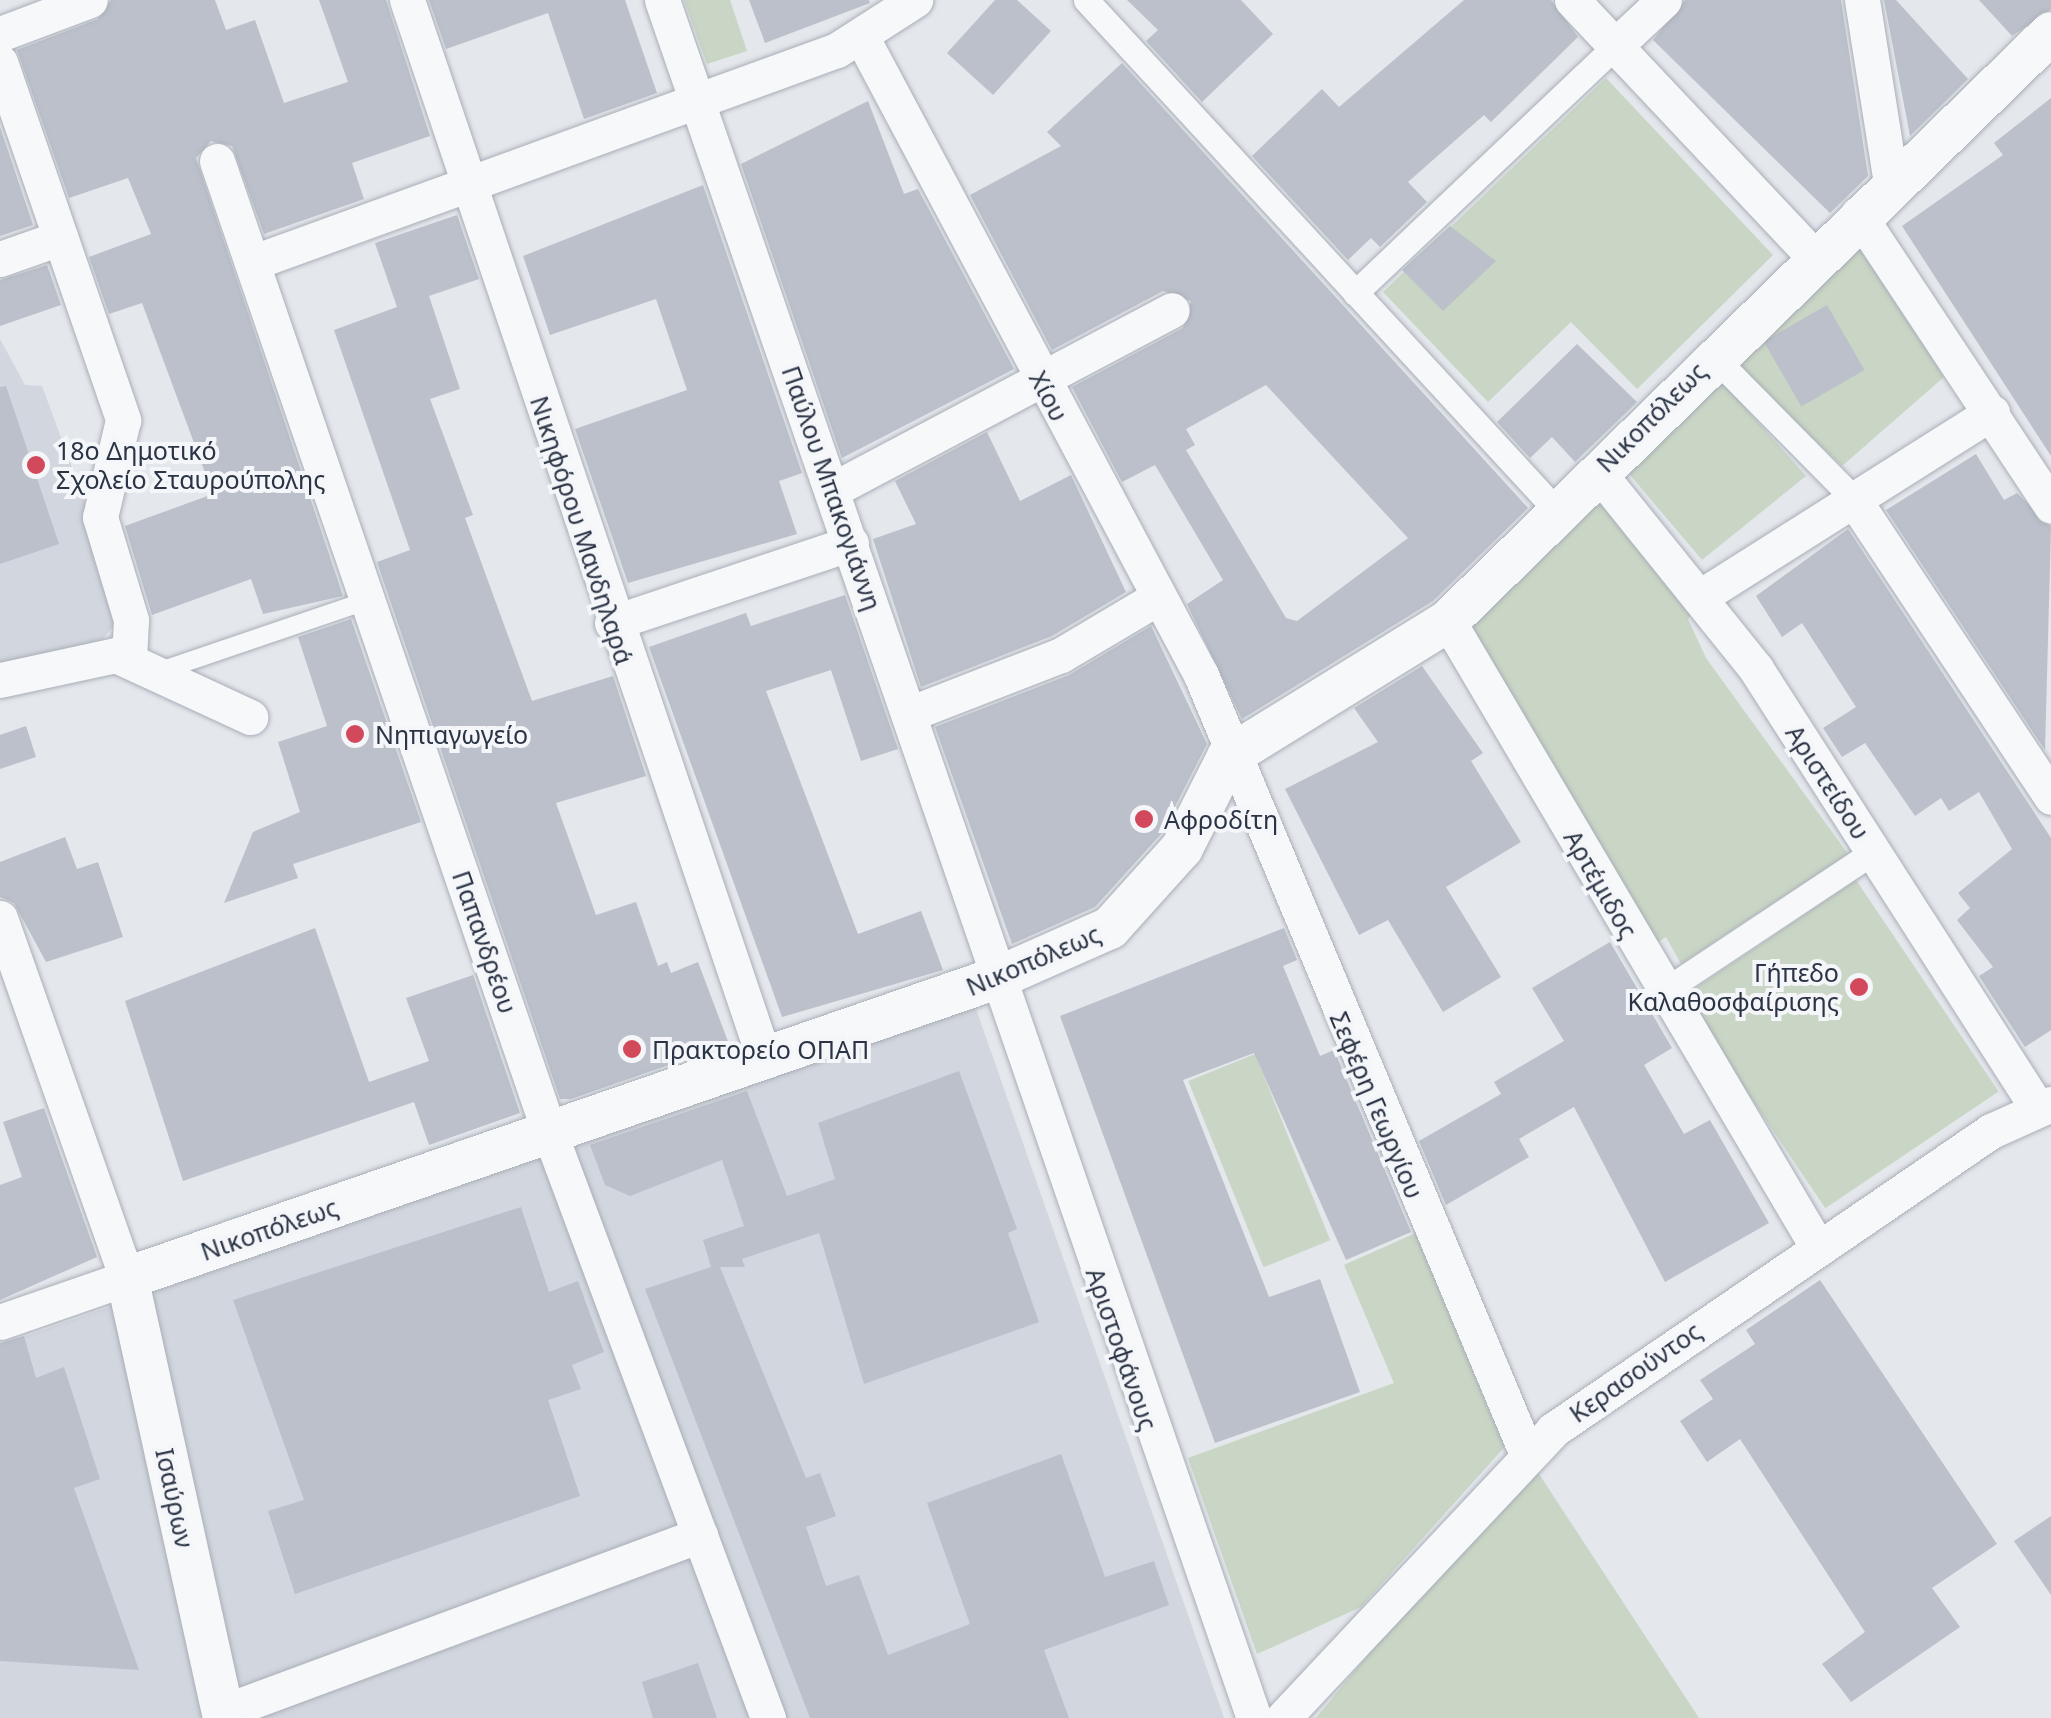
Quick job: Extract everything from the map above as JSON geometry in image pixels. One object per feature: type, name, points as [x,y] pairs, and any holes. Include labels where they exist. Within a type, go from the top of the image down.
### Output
[{"type":"street","points":[[0,34],[90,0]]},
{"type":"street","name":"Νικηφόρου Μανδηλαρά","points":[[406,0],[612,623],[764,1058]]},
{"type":"street","name":"Παύλου Μπακογιάννη","points":[[662,0],[834,489],[997,978]]},
{"type":"street","points":[[254,262],[862,38],[914,0]]},
{"type":"street","points":[[1086,0],[1557,511]]},
{"type":"street","points":[[1572,0],[1813,256]]},
{"type":"street","points":[[1356,293],[1664,0]]},
{"type":"street","points":[[1862,0],[1891,183]]},
{"type":"street","name":"Νικοπόλεως","points":[[0,1322],[997,978],[1084,944],[1135,905],[1182,848],[1228,757],[1448,622],[1813,256],[2050,36]]},
{"type":"street","name":"Χίου","points":[[862,38],[1201,675],[1228,757]]},
{"type":"street","points":[[0,62],[123,420],[100,517],[131,620],[138,667]]},
{"type":"street","name":"Παπανδρέου","points":[[217,160],[548,1131],[768,1718]]},
{"type":"street","points":[[1858,214],[2051,506]]},
{"type":"street","points":[[0,258],[60,238]]},
{"type":"street","points":[[834,489],[1172,310]]},
{"type":"street","points":[[1712,356],[1852,497],[2051,796]]},
{"type":"street","points":[[1703,594],[1992,412]]},
{"type":"street","name":"Αριστείδου","points":[[1597,471],[1703,594],[2047,1114]]},
{"type":"street","points":[[612,623],[851,542]]},
{"type":"street","points":[[909,714],[1061,655],[1157,598]]},
{"type":"street","name":"Αρτέμιδος","points":[[1448,622],[1818,1248]]},
{"type":"street","points":[[0,680],[138,667],[250,717]]},
{"type":"street","name":"Σεφέρη Γεωργίου","points":[[1228,757],[1526,1452]]},
{"type":"street","points":[[1664,991],[1873,852]]},
{"type":"street","points":[[0,918],[127,1278]]},
{"type":"street","name":"Αριστοφάνoυς","points":[[997,978],[1254,1718]]},
{"type":"street","name":"Κερασούντος","points":[[1282,1718],[1526,1452],[1818,1248],[2047,1114]]},
{"type":"street","name":"Ισαύρων","points":[[127,1278],[223,1715]]},
{"type":"street","points":[[223,1715],[700,1535]]},
{"type":"lane","points":[[138,667],[370,600]]},
{"type":"shaded area","name":"18ο Δημοτικό Σχολείο Σταυρούπολης","points":[[0,339],[25,385],[42,386],[125,611],[103,639],[0,673]]},
{"type":"shaded area","points":[[975,1006],[1224,1718],[0,1718],[0,1345]]},
{"type":"green space","points":[[684,0],[730,0],[747,51],[707,64]]},
{"type":"green space","points":[[1606,78],[1773,255],[1637,389],[1571,322],[1488,402],[1383,292]]},
{"type":"green space","points":[[1853,230],[1944,377],[1842,466],[1729,359]]},
{"type":"green space","points":[[1716,375],[1806,476],[1702,560],[1625,469]]},
{"type":"green space","points":[[1596,496],[1696,608],[1688,619],[1706,658],[1848,854],[1681,964],[1666,937],[1657,943],[1468,626]]},
{"type":"green space","points":[[1856,880],[1999,1091],[1825,1208],[1683,997]]},
{"type":"green space","points":[[1255,1054],[1330,1240],[1264,1267],[1188,1081]]},
{"type":"green space","points":[[1420,1231],[1509,1442],[1361,1607],[1257,1654],[1188,1458],[1394,1383],[1344,1265]]},
{"type":"green space","points":[[1537,1471],[1699,1718],[1316,1718],[1412,1601]]},
{"type":"building","points":[[111,0],[215,0],[226,30],[255,20],[284,103],[348,82],[319,0],[386,0],[430,136],[352,163],[364,199],[264,234],[232,146],[211,141],[196,158],[343,596],[263,614],[251,579],[152,615],[125,526],[213,494],[142,303],[109,314],[89,257],[151,234],[128,178],[69,198],[17,50],[98,19]]},
{"type":"building","points":[[429,0],[625,0],[657,93],[584,119],[548,13],[446,49]]},
{"type":"building","points":[[749,0],[869,0],[870,3],[765,43]]},
{"type":"building","points":[[995,0],[1017,0],[1051,31],[993,95],[947,53]]},
{"type":"building","points":[[1127,0],[1241,0],[1273,34],[1202,102],[1146,41],[1158,30]]},
{"type":"building","points":[[1464,0],[1551,0],[1578,37],[1491,122],[1484,115],[1408,182],[1427,202],[1380,247],[1371,238],[1348,260],[1252,156],[1322,89],[1339,107]]},
{"type":"building","points":[[1685,0],[1841,0],[1868,176],[1830,213],[1653,40]]},
{"type":"building","points":[[1884,0],[1896,0],[1968,79],[1910,136]]},
{"type":"building","points":[[1979,0],[2051,0],[2051,9],[2012,36]]},
{"type":"building","points":[[1122,63],[1528,508],[1433,601],[1242,719],[1187,604],[1223,580],[1155,465],[1122,482],[1072,387],[1183,328],[1191,301],[1163,291],[1052,350],[970,195],[1061,146],[1047,132]],"holes":[[[1266,385],[1408,538],[1297,621],[1286,618],[1186,450],[1195,445],[1186,429]]]},
{"type":"building","points":[[2051,98],[2051,456],[1902,226],[2003,155],[1994,143]]},
{"type":"building","points":[[868,101],[904,194],[918,189],[1014,369],[842,458],[741,164]]},
{"type":"building","points":[[0,127],[33,225],[0,236]]},
{"type":"building","points":[[703,185],[802,473],[779,481],[797,534],[628,583],[575,429],[687,390],[656,299],[550,335],[523,256]]},
{"type":"building","points":[[457,215],[479,279],[429,296],[460,389],[430,399],[473,515],[465,518],[532,701],[613,676],[646,776],[556,803],[596,915],[636,902],[658,966],[667,962],[671,973],[698,962],[729,1044],[571,1099],[560,1099],[377,562],[410,550],[334,330],[397,307],[375,243]]},
{"type":"building","points":[[1450,226],[1496,261],[1443,311],[1402,270]]},
{"type":"building","points":[[47,265],[61,305],[0,326],[0,280]]},
{"type":"building","points":[[1827,305],[1864,370],[1801,406],[1764,342]]},
{"type":"building","points":[[1577,344],[1637,402],[1575,462],[1552,437],[1530,458],[1497,422]]},
{"type":"building","points":[[6,386],[59,544],[0,564],[0,387]]},
{"type":"building","points":[[987,432],[1020,501],[1071,475],[1126,592],[1052,636],[921,687],[873,539],[916,524],[895,481]]},
{"type":"building","points":[[1976,454],[2004,500],[2017,493],[2051,527],[2045,750],[1886,510]]},
{"type":"building","points":[[1848,529],[2051,838],[2051,1030],[2025,1047],[1979,976],[1993,967],[1957,920],[1970,908],[1958,893],[2012,849],[1979,792],[1949,811],[1941,798],[1915,816],[1865,743],[1842,757],[1823,728],[1856,707],[1802,623],[1782,637],[1756,596]]},
{"type":"building","points":[[845,595],[898,749],[861,761],[831,670],[766,691],[858,934],[921,911],[943,970],[782,1017],[649,647],[746,613],[751,626]]},
{"type":"building","name":"Νηπιαγωγείο","points":[[351,619],[421,822],[293,864],[298,878],[224,903],[253,832],[300,812],[278,742],[327,726],[298,637]]},
{"type":"building","points":[[1151,626],[1207,744],[1161,834],[1095,907],[1012,944],[935,727],[1069,675]]},
{"type":"building","points":[[1422,666],[1483,753],[1471,761],[1521,842],[1446,887],[1501,977],[1443,1012],[1388,920],[1359,935],[1285,789],[1378,742],[1354,708]]},
{"type":"building","points":[[26,726],[36,757],[0,769],[0,735]]},
{"type":"building","points":[[65,837],[77,869],[98,862],[123,937],[46,962],[14,903],[0,897],[0,862]]},
{"type":"building","points":[[315,928],[369,1082],[429,1061],[406,998],[473,975],[520,1113],[429,1145],[414,1102],[183,1181],[125,1001]]},
{"type":"building","points":[[1284,928],[1297,960],[1283,966],[1320,1056],[1334,1050],[1411,1232],[1346,1260],[1254,1053],[1183,1080],[1269,1297],[1320,1279],[1360,1392],[1215,1443],[1060,1016]]},
{"type":"building","points":[[1610,942],[1672,1048],[1644,1065],[1684,1134],[1710,1120],[1769,1223],[1665,1282],[1574,1107],[1519,1139],[1529,1157],[1446,1205],[1419,1141],[1501,1094],[1494,1082],[1564,1041],[1532,988]]},
{"type":"building","points":[[959,1071],[1017,1229],[1008,1233],[1039,1322],[864,1384],[819,1233],[742,1259],[745,1267],[720,1267],[806,1478],[820,1473],[836,1516],[806,1527],[826,1586],[859,1575],[888,1655],[970,1624],[927,1503],[1061,1454],[1105,1577],[1154,1561],[1169,1605],[1044,1650],[1069,1718],[810,1718],[645,1289],[711,1267],[703,1240],[744,1226],[722,1160],[630,1196],[605,1185],[590,1145],[747,1091],[787,1196],[835,1179],[818,1123]]},
{"type":"building","points":[[44,1108],[97,1257],[0,1300],[0,1185],[22,1177],[3,1122]]},
{"type":"building","points":[[521,1207],[549,1292],[578,1281],[604,1352],[572,1365],[581,1389],[548,1400],[580,1496],[295,1594],[268,1511],[304,1500],[233,1300]]},
{"type":"building","points":[[1820,1280],[1997,1544],[1932,1588],[1960,1627],[1851,1702],[1822,1664],[1865,1632],[1740,1439],[1707,1462],[1680,1421],[1713,1399],[1700,1380],[1755,1344],[1746,1330]]},
{"type":"building","points":[[24,1336],[36,1378],[64,1367],[100,1479],[74,1488],[139,1670],[0,1661],[0,1343]]},
{"type":"building","points":[[2051,1516],[2051,1595],[2014,1541]]},
{"type":"building","points":[[698,1663],[717,1718],[653,1718],[642,1682]]},
{"type":"place","name":"18ο Δημοτικό Σχολείο Σταυρούπολης","points":[[36,465]]},
{"type":"place","name":"Νηπιαγωγείο","points":[[355,734]]},
{"type":"place","name":"Αφροδίτη","points":[[1144,819]]},
{"type":"place","name":"Γήπεδο Καλαθοσφαίρισης","points":[[1859,987]]},
{"type":"place","name":"Πρακτορείο ΟΠΑΠ","points":[[632,1049]]}]
